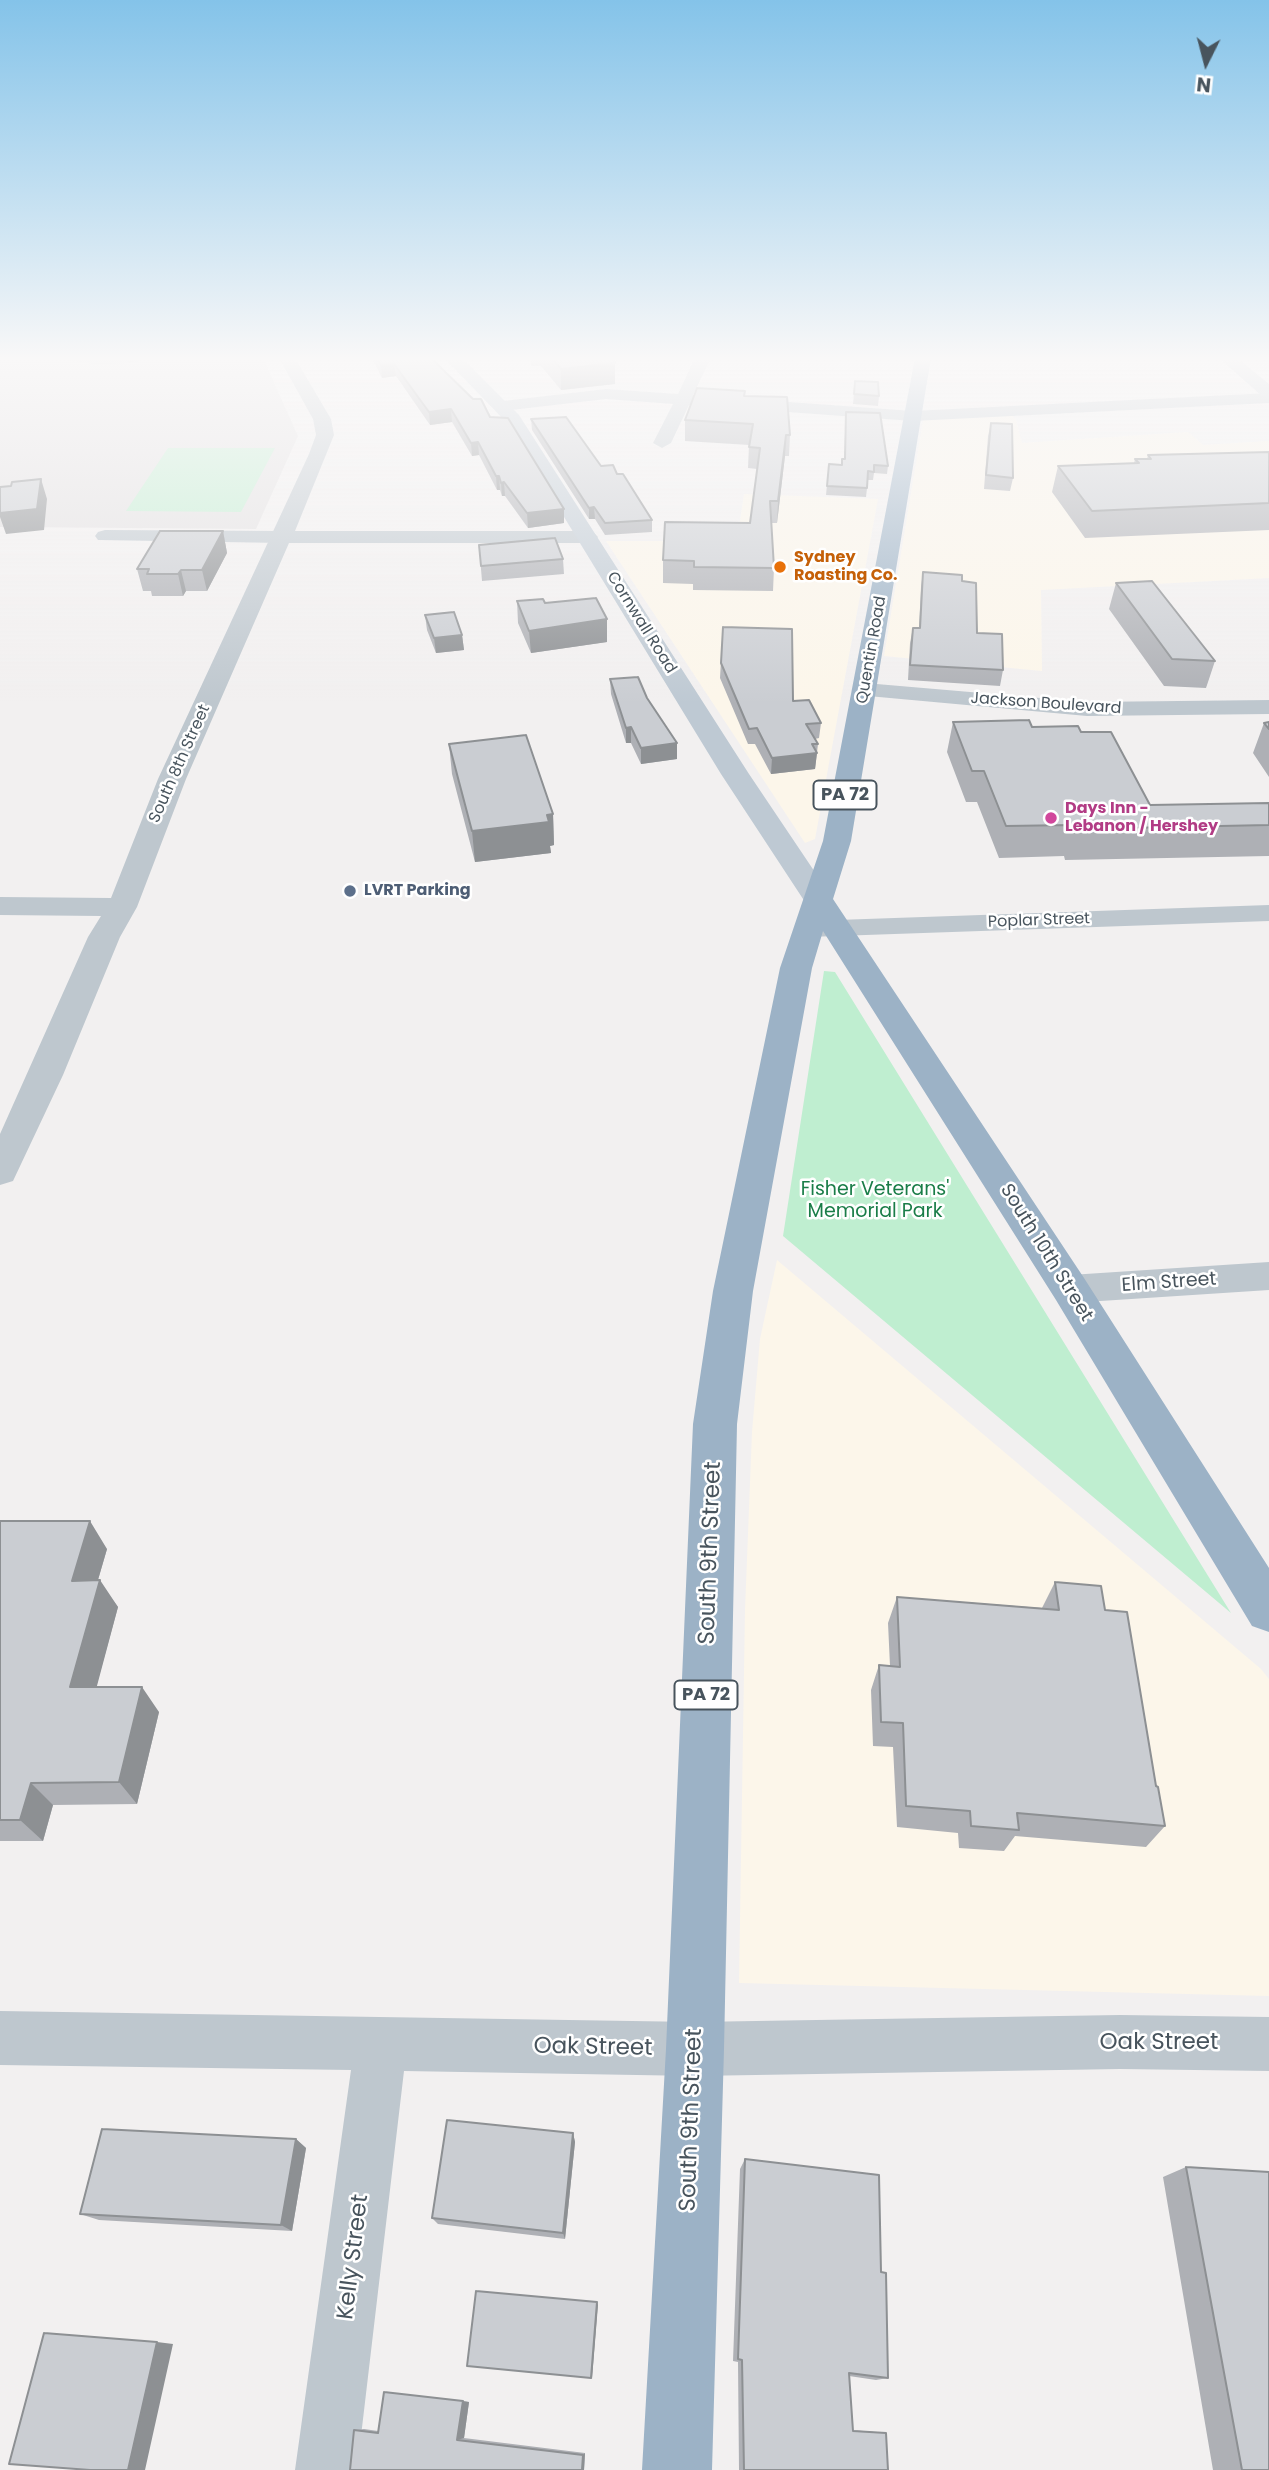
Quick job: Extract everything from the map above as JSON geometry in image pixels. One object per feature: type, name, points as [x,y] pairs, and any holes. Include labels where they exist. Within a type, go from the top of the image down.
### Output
[{"type":"highway","name":"Quentin Road","points":[[821,919],[903,473]]},
{"type":"highway","name":"South 10th Street","points":[[821,919],[1070,1289],[1269,1610]]},
{"type":"highway","name":"South 9th Street","points":[[677,2470],[695,2049],[715,1424],[733,1291],[796,968],[821,919]]},
{"type":"main road","name":"Cornwall Road","points":[[546,473],[735,774],[821,919]]},
{"type":"street","name":"South 8th Street","points":[[0,1172],[46,1075],[104,937],[122,907],[172,779],[311,473]]},
{"type":"street","points":[[105,536],[587,537]]},
{"type":"street","name":"Jackson Boulevard","points":[[865,690],[1087,709],[1269,707]]},
{"type":"street","points":[[0,906],[122,907]]},
{"type":"street","name":"Poplar Street","points":[[821,919],[1269,913]]},
{"type":"street","name":"Elm Street","points":[[1070,1289],[1269,1276]]},
{"type":"street","name":"Oak Street","points":[[0,2038],[695,2049],[1120,2042],[1269,2044]]},
{"type":"street","name":"Kelly Street","points":[[326,2470],[381,2044]]},
{"type":"shaded area","points":[[0,473],[281,473],[256,529],[0,527]]},
{"type":"shaded area","points":[[914,473],[1269,473],[1269,578],[1041,590],[1042,671],[884,656]]},
{"type":"shaded area","points":[[744,494],[878,499],[815,839],[805,843],[606,541],[737,541]]},
{"type":"shaded area","points":[[777,1260],[1261,1669],[1269,1679],[1269,1996],[739,1983],[745,1610],[752,1432],[760,1339]]},
{"type":"green space","points":[[151,473],[262,473],[241,512],[126,511]]},
{"type":"green space","name":"Fisher Veterans' Memorial Park","points":[[824,971],[835,972],[1231,1613],[783,1236]]},
{"type":"building","points":[[495,473],[542,473],[564,509],[527,513],[504,482],[501,483],[499,476]]},
{"type":"building","points":[[566,473],[623,474],[652,520],[605,523],[594,507],[589,508]]},
{"type":"building","points":[[757,473],[781,473],[778,501],[770,501],[774,568],[694,567],[694,561],[663,560],[665,522],[750,523]]},
{"type":"building","points":[[828,473],[868,473],[867,488],[827,486]]},
{"type":"building","points":[[1013,473],[1013,478],[986,475]]},
{"type":"building","points":[[1063,473],[1269,473],[1269,503],[1092,511]]},
{"type":"building","points":[[41,479],[37,509],[0,513],[0,487],[11,486],[12,482]]},
{"type":"building","points":[[160,531],[223,531],[202,570],[181,570],[178,574],[147,574],[149,569],[137,569]]},
{"type":"building","points":[[555,538],[563,559],[481,566],[479,545]]},
{"type":"building","points":[[923,572],[962,575],[962,581],[976,583],[977,633],[1002,634],[1003,670],[910,665],[913,628],[920,628]]},
{"type":"building","points":[[1152,581],[1215,661],[1172,659],[1116,583]]},
{"type":"building","points":[[596,598],[607,619],[529,631],[517,601],[543,599],[545,603]]},
{"type":"building","points":[[454,612],[462,635],[434,638],[425,615]]},
{"type":"building","points":[[723,627],[792,629],[793,701],[809,700],[821,723],[806,724],[818,744],[812,744],[817,753],[772,758],[757,728],[749,729],[721,663]]},
{"type":"building","points":[[638,677],[647,698],[677,743],[641,748],[631,727],[626,728],[610,679]]},
{"type":"building","points":[[1029,720],[1032,727],[1078,726],[1081,732],[1111,732],[1150,805],[1269,803],[1269,825],[1074,829],[1073,825],[1006,826],[984,771],[972,771],[953,722]]},
{"type":"building","points":[[526,735],[553,814],[547,815],[549,822],[472,831],[449,744]]},
{"type":"building","points":[[0,1521],[90,1521],[72,1581],[100,1580],[70,1687],[142,1687],[119,1782],[31,1783],[20,1820],[0,1820]]},
{"type":"building","points":[[1055,1582],[1101,1586],[1105,1610],[1127,1612],[1165,1826],[1017,1813],[1019,1830],[971,1826],[970,1811],[906,1806],[903,1723],[881,1722],[879,1665],[900,1667],[897,1597],[1059,1610]]},
{"type":"building","points":[[447,2120],[573,2133],[563,2233],[432,2218]]},
{"type":"building","points":[[102,2129],[296,2139],[281,2225],[80,2214]]},
{"type":"building","points":[[745,2159],[879,2175],[881,2272],[886,2273],[888,2378],[849,2373],[853,2431],[886,2433],[888,2470],[744,2470],[742,2360],[738,2359]]},
{"type":"building","points":[[1186,2167],[1269,2172],[1269,2470],[1242,2470]]},
{"type":"building","points":[[476,2291],[597,2302],[591,2378],[467,2366]]},
{"type":"building","points":[[44,2333],[157,2342],[128,2470],[9,2464]]},
{"type":"building","points":[[384,2392],[463,2401],[457,2440],[583,2455],[582,2470],[350,2470],[354,2430],[378,2433]]},
{"type":"place","name":"Sydney Roasting Co.","points":[[780,567]]},
{"type":"place","name":"Days Inn - Lebanon / Hershey","points":[[1051,818]]},
{"type":"place","name":"LVRT Parking","points":[[350,891]]}]
